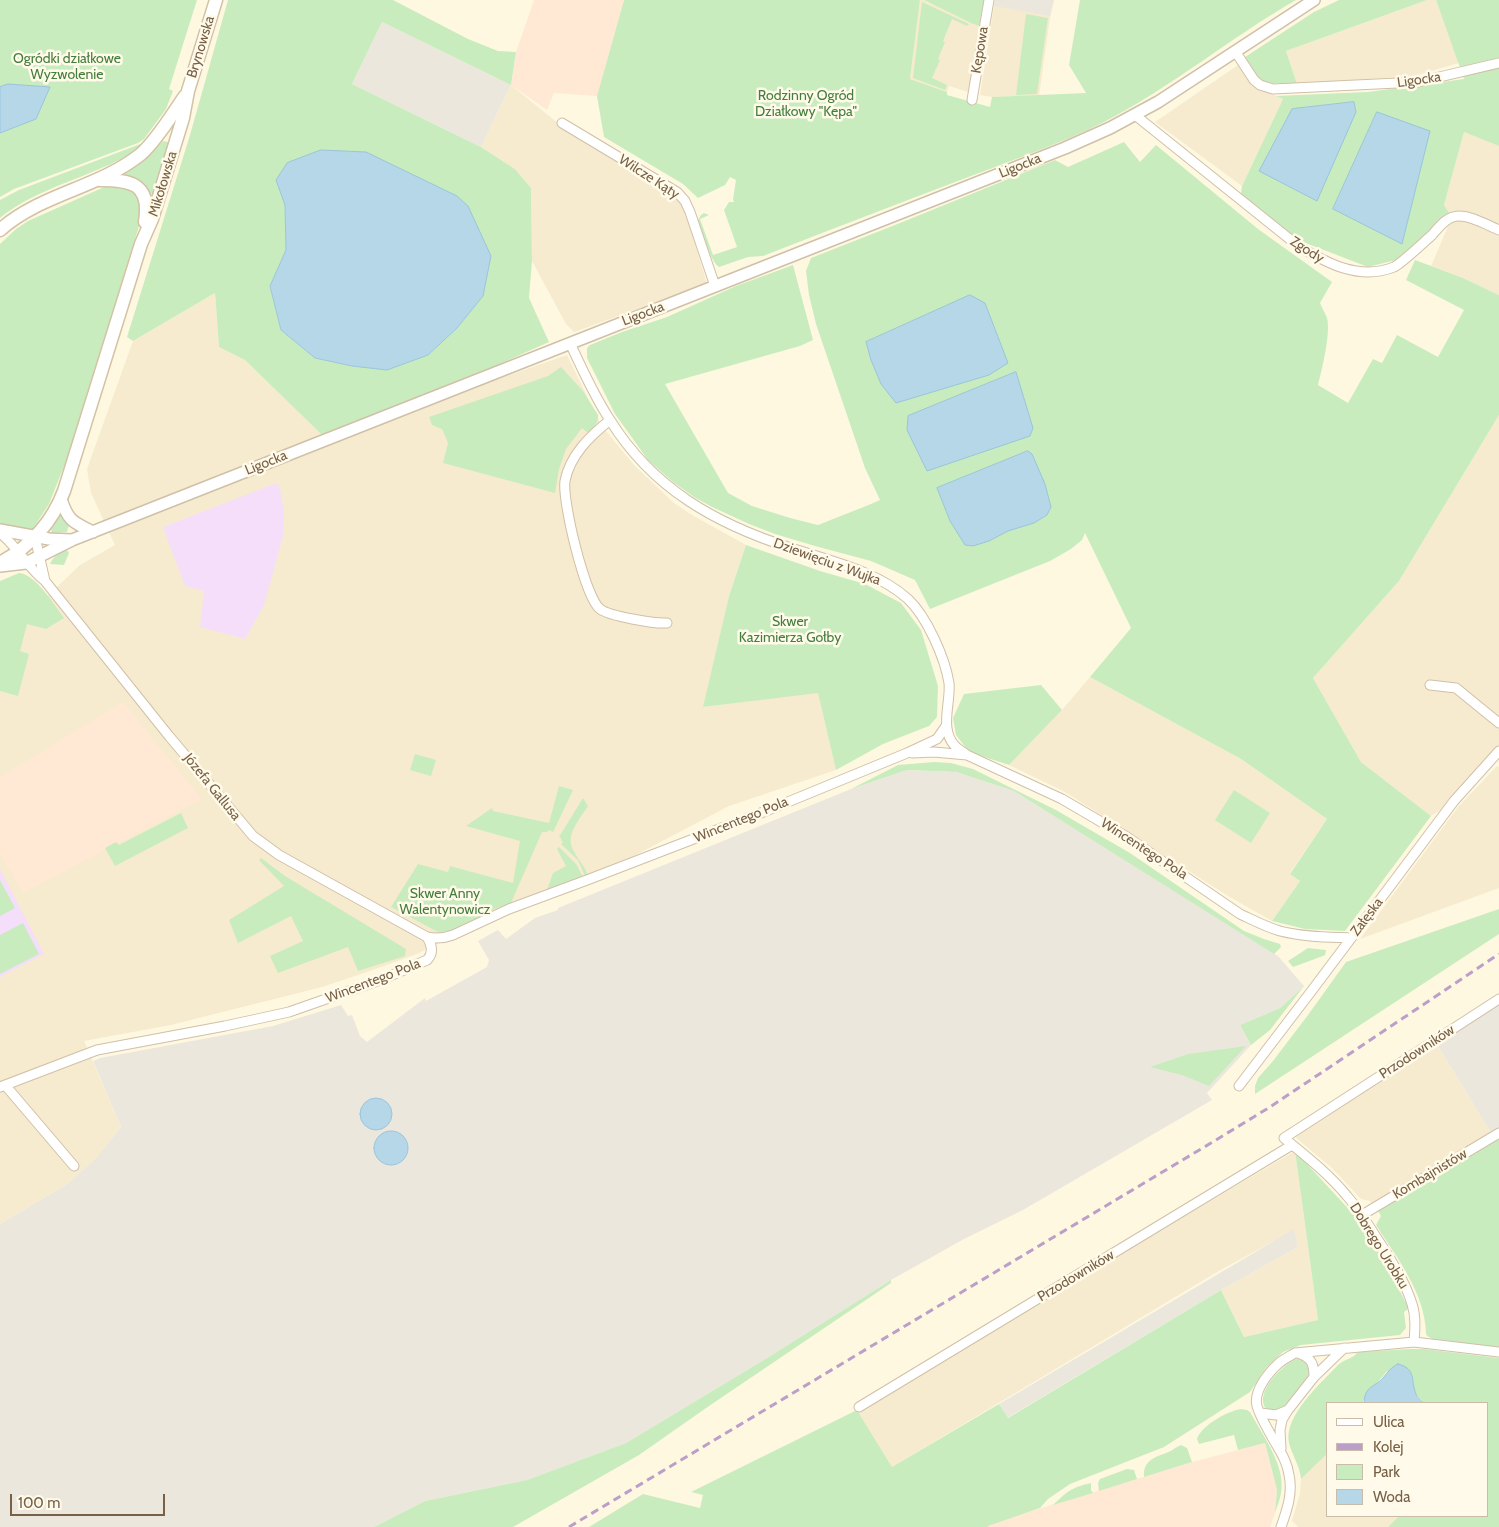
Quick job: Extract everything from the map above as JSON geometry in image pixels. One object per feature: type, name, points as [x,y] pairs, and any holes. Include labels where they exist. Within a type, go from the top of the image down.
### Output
[{"type":"main road","name":"Brynowska","points":[[187,94],[216,0]]},
{"type":"main road","name":"Mikołowska","points":[[0,230],[22,214],[98,180],[142,153],[150,145],[187,94]]},
{"type":"main road","name":"Mikołowska","points":[[0,565],[35,537],[49,520],[61,499],[141,244],[152,219],[183,118],[187,94]]},
{"type":"main road","points":[[98,180],[126,181],[133,184],[146,198],[147,208],[141,244]]},
{"type":"street","name":"Kępowa","points":[[972,100],[988,0]]},
{"type":"street","name":"Ligocka","points":[[41,557],[72,540],[1095,135],[1135,115],[1190,82],[1314,0]]},
{"type":"street","name":"Ligocka","points":[[1235,51],[1254,80],[1260,86],[1273,89],[1418,82],[1499,63]]},
{"type":"street","name":"Zgody","points":[[1135,115],[1297,245],[1320,260],[1342,268],[1360,272],[1376,272],[1395,266],[1452,217],[1466,217],[1499,230]]},
{"type":"street","name":"Wilcze Kąty","points":[[562,123],[677,192],[690,212],[715,286]]},
{"type":"street","name":"Dziewięciu z Wujka","points":[[570,343],[589,383],[610,420],[642,461],[663,481],[698,508],[741,530],[871,576],[891,586],[908,599],[929,628],[947,675],[949,692],[946,726]]},
{"type":"street","points":[[610,420],[593,434],[577,453],[565,481],[565,497],[580,563],[594,602],[602,610],[657,624],[667,623]]},
{"type":"street","points":[[61,499],[71,519],[93,532]]},
{"type":"street","points":[[0,532],[49,539],[72,540]]},
{"type":"street","points":[[0,532],[19,551]]},
{"type":"street","name":"Józefa Gallusa","points":[[35,537],[46,581]]},
{"type":"street","name":"Józefa Gallusa","points":[[19,551],[26,563],[46,581],[253,836],[279,855],[428,937]]},
{"type":"street","name":"Mikołowska","points":[[0,565],[26,563],[41,557]]},
{"type":"street","points":[[1430,685],[1456,688],[1499,723]]},
{"type":"street","points":[[946,726],[954,745],[967,755]]},
{"type":"street","name":"Wincentego Pola","points":[[428,937],[437,938],[453,935],[508,909],[732,824],[907,753],[937,738],[946,726]]},
{"type":"street","name":"Załęska","points":[[1239,1086],[1454,801],[1499,751]]},
{"type":"street","name":"Wincentego Pola","points":[[907,753],[934,752],[967,755],[1062,799],[1102,821],[1240,914],[1259,924],[1299,934],[1351,938]]},
{"type":"street","name":"Wincentego Pola","points":[[3,1086],[97,1050],[289,1012],[365,985],[427,960],[430,958],[432,949],[432,944],[428,937]]},
{"type":"street","name":"Przodowników","points":[[1284,1138],[1499,999]]},
{"type":"street","points":[[3,1086],[74,1166]]},
{"type":"street","name":"Kombajnistów","points":[[1362,1215],[1499,1133]]},
{"type":"street","name":"Dobrego Urobku","points":[[1284,1138],[1318,1166],[1346,1194],[1362,1215],[1404,1284],[1413,1304],[1415,1317],[1414,1342]]},
{"type":"street","name":"Przodowników","points":[[859,1407],[1292,1145]]},
{"type":"street","points":[[1282,1451],[1273,1439],[1257,1406],[1257,1398],[1269,1374],[1280,1362],[1295,1352],[1414,1342],[1499,1352]]},
{"type":"street","points":[[1281,1527],[1289,1500],[1290,1484],[1288,1468],[1282,1451],[1280,1430],[1282,1420],[1314,1377],[1345,1348]]},
{"type":"street","points":[[1295,1352],[1306,1356],[1312,1361],[1314,1377]]},
{"type":"street","points":[[1261,1413],[1276,1416],[1288,1410]]},
{"type":"shaded area","points":[[534,0],[624,0],[597,96],[554,93],[547,110],[511,85],[516,52]]},
{"type":"shaded area","points":[[920,0],[924,0],[979,26],[968,92],[949,86],[947,92],[910,79]]},
{"type":"shaded area","points":[[995,0],[1054,0],[1039,96],[992,97],[980,95]]},
{"type":"shaded area","points":[[995,0],[1054,0],[1050,16],[994,6]]},
{"type":"shaded area","points":[[1427,0],[1436,0],[1459,63],[1414,76],[1297,84],[1286,51]]},
{"type":"shaded area","points":[[382,22],[511,85],[481,147],[352,84]]},
{"type":"shaded area","points":[[1238,65],[1251,84],[1283,99],[1242,186],[1155,122]]},
{"type":"shaded area","points":[[511,85],[559,124],[680,200],[687,216],[707,284],[574,332],[566,324],[532,261],[531,188],[515,169],[481,147]]},
{"type":"shaded area","points":[[1464,132],[1499,146],[1499,295],[1463,278],[1431,266],[1452,217],[1444,205]]},
{"type":"shaded area","points":[[215,293],[219,347],[245,360],[326,439],[567,355],[601,425],[634,465],[674,503],[746,545],[729,596],[704,707],[818,692],[836,770],[729,806],[592,878],[449,938],[417,954],[322,987],[171,1025],[84,1041],[121,1127],[96,1158],[67,1184],[0,1224],[0,624],[39,604],[80,565],[115,545],[91,493],[87,469],[133,341]]},
{"type":"shaded area","points":[[1499,415],[1499,751],[1454,801],[1431,816],[1361,762],[1313,678],[1399,581]]},
{"type":"shaded area","points":[[274,484],[279,485],[284,511],[283,536],[264,605],[245,639],[200,627],[204,591],[185,586],[163,527]]},
{"type":"shaded area","points":[[1090,677],[1241,759],[1327,819],[1290,873],[1300,881],[1272,921],[1228,896],[1065,792],[1009,765],[1062,710]]},
{"type":"shaded area","points":[[123,702],[202,799],[23,893],[0,854],[0,777]]},
{"type":"shaded area","points":[[1497,766],[1499,767],[1499,888],[1360,939],[1458,807]]},
{"type":"shaded area","points":[[907,770],[956,772],[1014,791],[1278,956],[1304,986],[1280,1008],[1240,1025],[1251,1045],[1207,1093],[1212,1100],[1023,1210],[964,1239],[891,1280],[626,1443],[527,1480],[425,1501],[374,1527],[0,1527],[0,1224],[67,1184],[96,1158],[121,1127],[93,1061],[100,1058],[273,1026],[341,1005],[348,1016],[352,1015],[360,1036],[367,1042],[425,998],[426,1001],[487,967],[489,960],[478,941],[498,930],[506,939],[535,918],[558,910],[558,908],[851,789]]},
{"type":"shaded area","points":[[0,869],[44,954],[0,977]]},
{"type":"shaded area","points":[[1499,1003],[1499,1128],[1491,1133],[1436,1043]]},
{"type":"shaded area","points":[[1436,1043],[1491,1133],[1373,1206],[1370,1201],[1361,1199],[1332,1168],[1296,1138],[1297,1135]]},
{"type":"shaded area","points":[[1295,1151],[1318,1320],[1244,1337],[1221,1290],[1298,1247],[1294,1230],[1217,1272],[892,1467],[857,1410]]},
{"type":"shaded area","points":[[1294,1229],[1298,1247],[1221,1290],[1007,1418],[999,1404]]},
{"type":"shaded area","points":[[1265,1443],[1277,1490],[1275,1513],[1270,1527],[987,1526],[1192,1462]]},
{"type":"shaded area","points":[[1326,1455],[1326,1517],[1398,1517],[1388,1527],[1298,1527],[1292,1521],[1300,1493],[1301,1479]]},
{"type":"green space","name":"Ogródki działkowe Wyzwolenie","points":[[0,0],[197,0],[169,89],[173,91],[166,109],[144,139],[138,143],[14,189],[0,197]]},
{"type":"green space","points":[[228,0],[393,0],[468,39],[498,51],[516,52],[511,85],[382,22],[352,84],[481,147],[515,169],[531,188],[532,261],[529,298],[549,342],[495,366],[322,435],[245,360],[219,347],[215,293],[133,341],[127,337],[190,135]],"holes":[[[285,205],[483,296],[457,328],[428,355],[387,369],[352,366],[315,358],[281,330],[270,286],[286,250]]]},
{"type":"green space","name":"Rodzinny Ogród Działkowy \"Kępa\"","points":[[624,0],[920,0],[910,79],[947,92],[947,95],[990,107],[992,97],[1086,93],[1069,65],[1080,0],[1296,0],[1153,94],[1088,130],[763,256],[748,257],[719,267],[709,252],[698,220],[704,213],[709,215],[700,219],[713,255],[737,247],[724,210],[729,202],[734,202],[736,180],[730,177],[725,185],[698,198],[683,184],[604,137],[597,96]]},
{"type":"green space","points":[[924,0],[984,0],[979,26],[971,23]]},
{"type":"green space","points":[[1339,0],[1427,0],[1286,51],[1297,84],[1259,81],[1245,57],[1314,12]]},
{"type":"green space","points":[[1436,0],[1499,0],[1499,146],[1464,132],[1444,205],[1450,214],[1396,260],[1368,267],[1298,240],[1241,194],[1242,186],[1283,99],[1276,96],[1368,92],[1464,79]]},
{"type":"green space","points":[[922,2],[969,24],[967,26],[952,19],[943,41],[945,42],[938,59],[940,60],[932,78],[947,85],[945,90],[913,78]]},
{"type":"green space","points":[[1026,14],[1048,18],[1037,94],[1016,95]]},
{"type":"green space","points":[[163,141],[170,144],[154,193],[149,194],[131,177],[125,176],[125,172],[142,162]]},
{"type":"green space","points":[[1124,142],[1140,162],[1156,145],[1258,229],[1332,282],[1320,303],[1327,318],[1328,333],[1318,385],[1348,403],[1373,359],[1382,363],[1397,335],[1438,357],[1464,310],[1406,280],[1415,260],[1463,278],[1499,295],[1499,415],[1399,581],[1313,678],[1361,762],[1431,816],[1345,931],[1305,929],[1272,921],[1300,881],[1290,874],[1327,819],[1241,759],[1090,677],[1131,628],[1085,533],[1082,540],[1071,549],[1050,561],[930,609],[915,580],[871,561],[775,534],[749,524],[712,507],[673,482],[648,460],[615,414],[587,358],[587,348],[590,345],[667,317],[736,286],[793,265],[813,340],[800,346],[665,384],[728,493],[752,506],[818,525],[871,504],[880,500],[865,468],[816,324],[809,295],[806,271],[811,258],[1055,160],[1068,167]]},
{"type":"green space","points":[[143,143],[122,159],[34,196],[0,218],[0,200],[19,190]]},
{"type":"green space","points":[[111,184],[126,186],[140,197],[140,223],[66,461],[49,504],[32,530],[0,524],[0,244],[28,221]]},
{"type":"green space","points":[[561,367],[583,391],[598,415],[598,421],[588,433],[582,428],[566,449],[559,469],[555,493],[443,463],[448,443],[442,429],[432,425],[429,417],[548,376]]},
{"type":"green space","points":[[61,514],[69,525],[67,532],[52,533],[51,530]]},
{"type":"green space","name":"Skwer Kazimierza Gołby","points":[[746,545],[820,571],[865,584],[901,603],[921,630],[938,686],[937,717],[929,726],[883,744],[836,770],[818,693],[703,707],[729,596]]},
{"type":"green space","points":[[67,550],[69,553],[64,565],[50,564],[57,555]]},
{"type":"green space","points":[[19,573],[38,584],[64,618],[46,629],[27,624],[20,651],[29,654],[18,696],[0,691],[0,581]]},
{"type":"green space","points":[[1041,685],[1062,710],[1009,765],[969,752],[956,735],[953,718],[964,694]]},
{"type":"green space","points":[[415,754],[436,760],[431,776],[410,770]]},
{"type":"green space","points":[[934,762],[951,763],[973,769],[1056,810],[1130,853],[1244,931],[1280,944],[1281,947],[1274,954],[1014,791],[956,772],[907,770],[851,789],[898,765]]},
{"type":"green space","name":"Skwer Anny Walentynowicz","points":[[559,786],[573,790],[553,832],[549,830],[542,832],[511,903],[486,912],[488,916],[464,927],[438,932],[391,907],[418,864],[448,872],[450,866],[513,883],[520,841],[466,826],[492,808],[493,811],[549,823]]},
{"type":"green space","points":[[1234,790],[1270,813],[1251,843],[1215,820]]},
{"type":"green space","points":[[583,798],[588,806],[574,827],[571,844],[588,875],[585,876],[578,860],[561,844],[563,842],[559,837]]},
{"type":"green space","points":[[181,813],[188,828],[115,866],[105,848],[116,842],[119,845]]},
{"type":"green space","points":[[559,847],[576,864],[583,877],[547,890],[553,873],[566,866],[557,849]]},
{"type":"green space","points":[[261,858],[285,876],[406,949],[405,956],[358,971],[348,947],[278,973],[270,956],[303,941],[291,916],[238,943],[229,920],[284,886],[259,860]]},
{"type":"green space","points":[[0,880],[15,908],[0,916]]},
{"type":"green space","points":[[1499,909],[1499,934],[1255,1094],[1258,1078],[1308,1015],[1346,962]]},
{"type":"green space","points":[[23,923],[39,954],[0,974],[0,935]]},
{"type":"green space","points":[[1308,948],[1326,950],[1325,955],[1293,967],[1288,961]]},
{"type":"green space","points":[[1304,986],[1270,1030],[1251,1045],[1240,1025],[1280,1008]]},
{"type":"green space","points":[[1246,1046],[1209,1086],[1182,1075],[1150,1067],[1188,1054]]},
{"type":"green space","points":[[1499,1139],[1499,1348],[1433,1339],[1427,1336],[1421,1304],[1408,1276],[1376,1225],[1381,1216],[1378,1211]]},
{"type":"green space","points":[[1295,1151],[1356,1217],[1383,1258],[1408,1309],[1404,1312],[1406,1328],[1400,1335],[1301,1345],[1283,1352],[1266,1368],[1250,1392],[1164,1447],[1070,1484],[1048,1499],[1040,1508],[988,1527],[589,1527],[643,1494],[700,1508],[703,1495],[691,1492],[857,1410],[892,1467],[999,1404],[1008,1418],[1221,1290],[1244,1337],[1318,1320]]},
{"type":"green space","points":[[891,1280],[891,1283],[639,1455],[513,1527],[374,1527],[425,1501],[527,1480],[626,1443]]},
{"type":"green space","points":[[1424,1349],[1499,1358],[1499,1527],[1388,1527],[1398,1517],[1489,1517],[1489,1402],[1423,1402],[1387,1371],[1364,1402],[1326,1402],[1326,1455],[1301,1479],[1289,1443],[1292,1422],[1305,1400],[1314,1390],[1339,1364],[1359,1352]]},
{"type":"green space","points":[[1296,1359],[1303,1360],[1308,1364],[1308,1377],[1280,1411],[1266,1409],[1263,1403],[1266,1388],[1283,1368]]},
{"type":"green space","points":[[1241,1409],[1250,1412],[1277,1462],[1282,1483],[1281,1496],[1275,1513],[1277,1490],[1265,1443],[1238,1450],[1234,1435],[1199,1444],[1197,1439],[1199,1434],[1209,1424],[1235,1410]]},
{"type":"green space","points":[[1181,1445],[1187,1448],[1192,1462],[1144,1477],[1145,1467],[1150,1461]]},
{"type":"green space","points":[[1127,1469],[1134,1470],[1137,1479],[1099,1491],[1098,1483],[1100,1479]]},
{"type":"green space","points":[[1091,1483],[1093,1493],[1053,1505],[1070,1491]]},
{"type":"water","points":[[8,84],[50,87],[36,119],[0,133],[0,87]]},
{"type":"water","points":[[1354,102],[1356,112],[1317,201],[1259,171],[1292,109]]},
{"type":"water","points":[[1377,112],[1430,131],[1402,244],[1333,209]]},
{"type":"water","points":[[321,150],[366,152],[457,196],[468,206],[491,256],[483,296],[457,328],[428,355],[387,370],[352,366],[315,358],[281,330],[270,286],[286,250],[285,205],[276,180],[287,163]]},
{"type":"water","points":[[970,295],[985,303],[1008,363],[989,375],[896,403],[881,384],[866,342]]},
{"type":"water","points":[[1016,372],[1033,428],[1030,436],[927,471],[907,430],[908,416]]},
{"type":"water","points":[[1028,451],[1032,454],[1045,484],[1051,507],[1047,515],[1034,523],[1008,531],[989,541],[973,546],[965,545],[950,521],[937,488]]},
{"type":"water","points":[[376,1098],[388,1102],[392,1114],[388,1126],[376,1130],[364,1126],[360,1114],[364,1102]]},
{"type":"water","points":[[391,1131],[403,1136],[408,1148],[403,1160],[391,1165],[379,1160],[374,1148],[379,1136]]},
{"type":"water","points":[[1398,1364],[1408,1369],[1412,1375],[1416,1394],[1423,1402],[1364,1402],[1368,1390]]},
{"type":"railway","points":[[569,1527],[1270,1107],[1499,954]]}]
